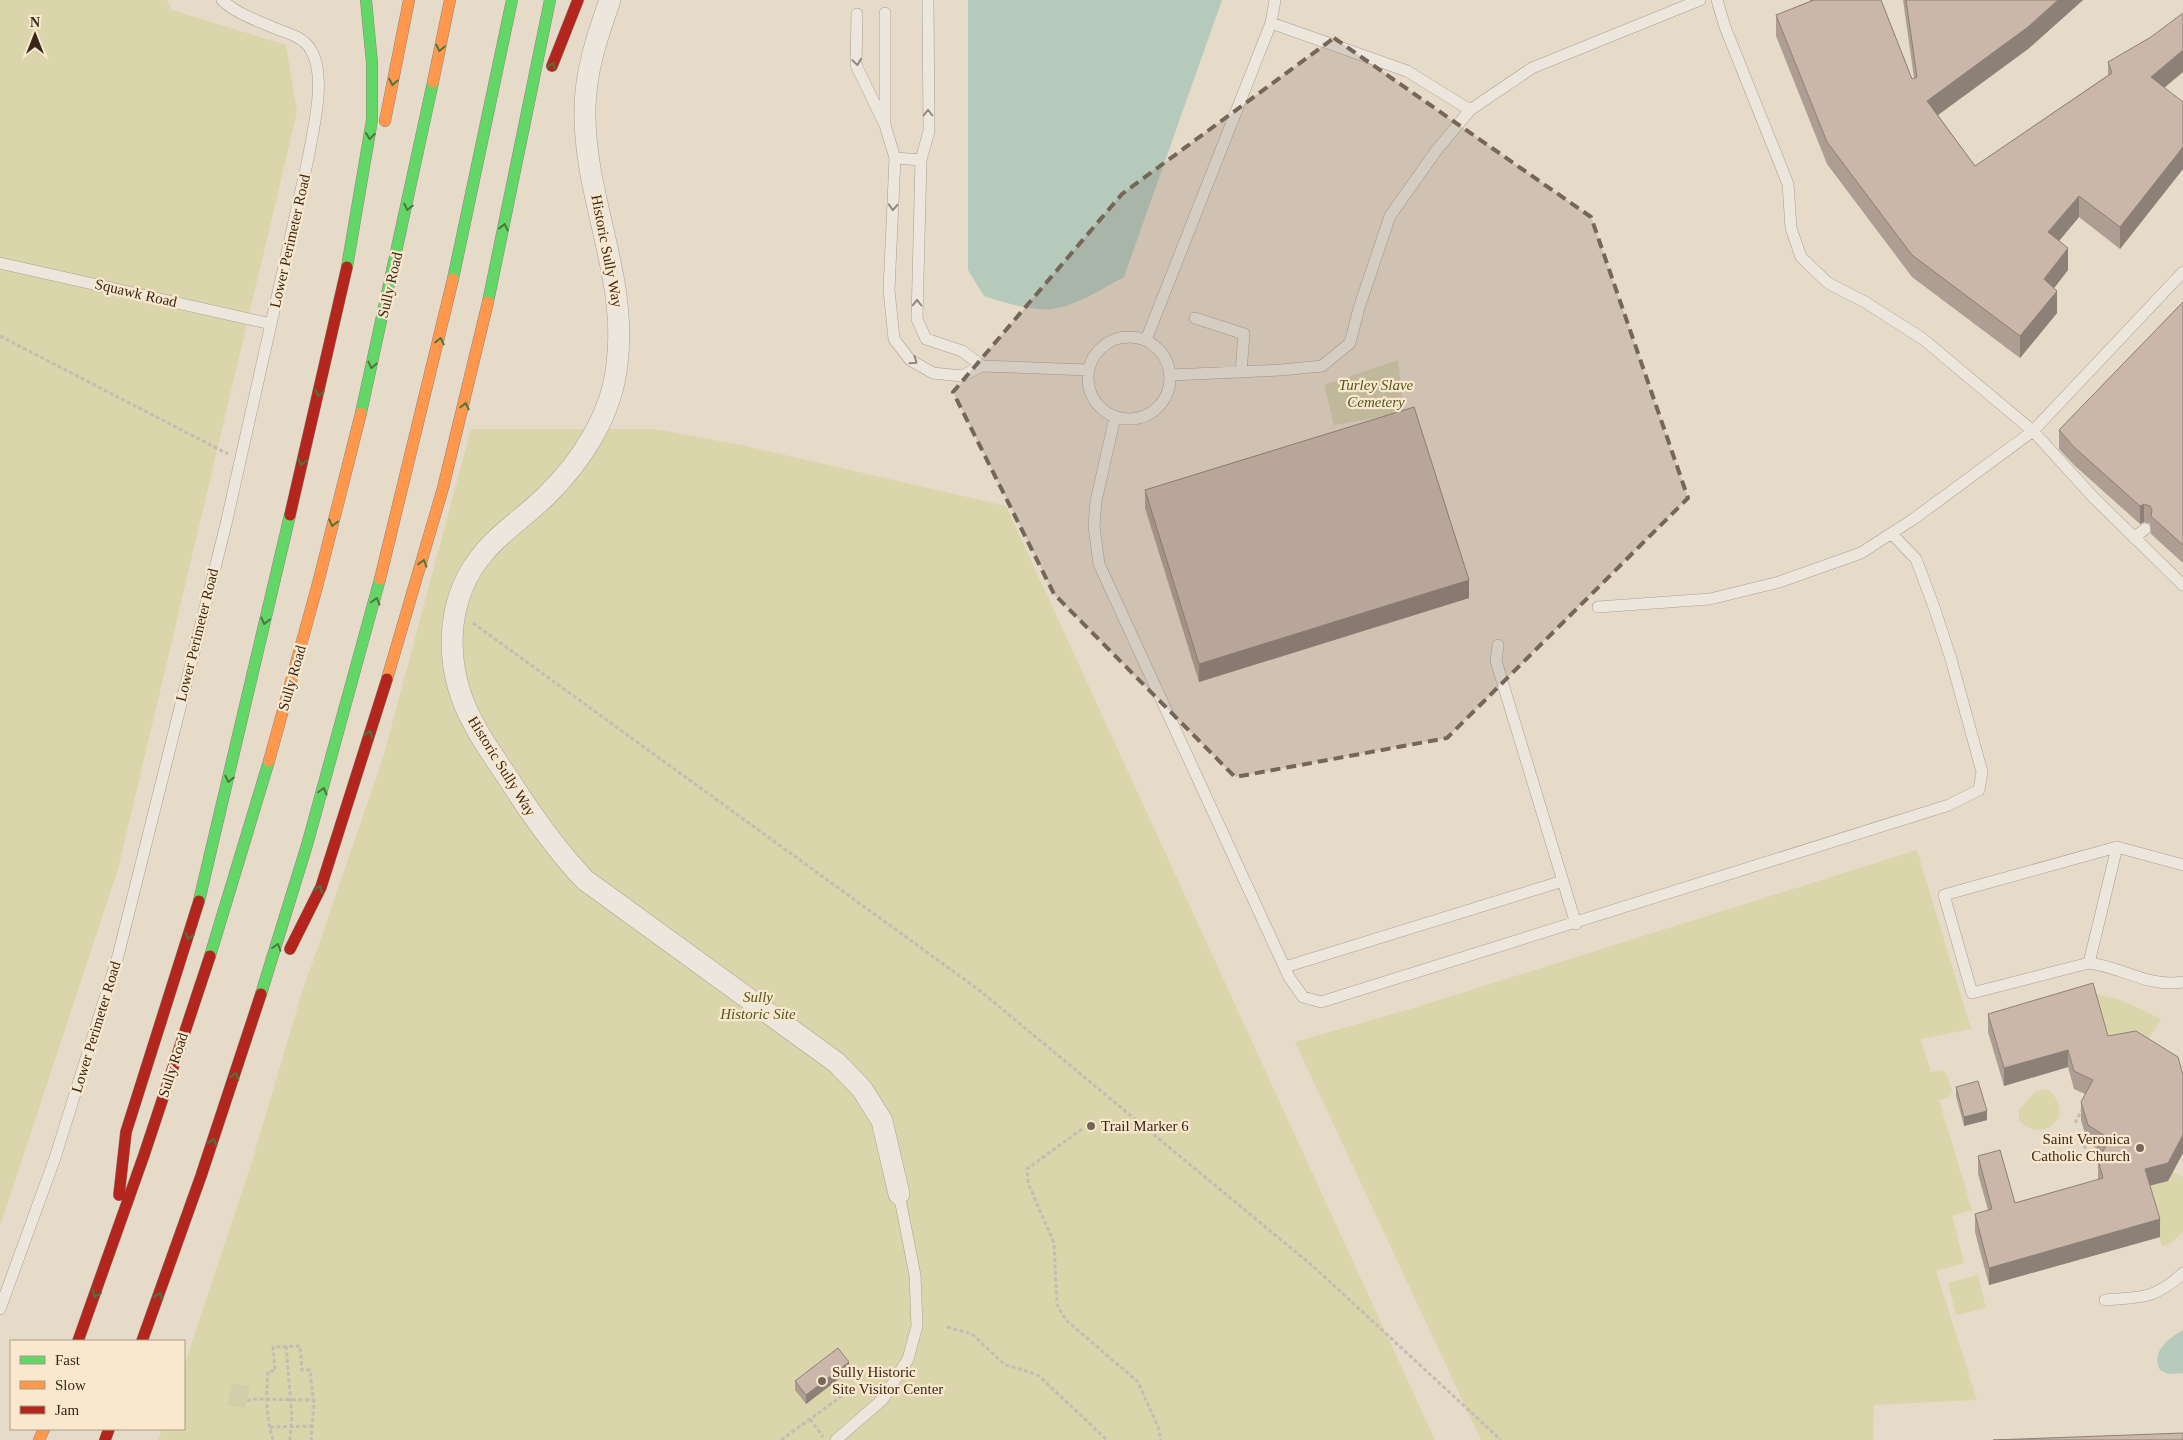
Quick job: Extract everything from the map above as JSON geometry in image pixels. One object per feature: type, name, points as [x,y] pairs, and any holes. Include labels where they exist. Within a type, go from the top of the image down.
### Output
[{"type":"highway","points":[[112,1248],[126,1132],[206,879],[345,277],[372,120],[372,62],[366,0]]},
{"type":"highway","points":[[345,277],[367,204],[409,0]]},
{"type":"highway","name":"Sully Road","points":[[78,1340],[112,1248],[235,873],[315,594],[389,290],[450,0]]},
{"type":"highway","points":[[142,1340],[188,1214],[251,1027],[310,837],[389,553],[452,290],[512,0]]},
{"type":"highway","points":[[251,1027],[321,887],[426,552],[462,418],[514,179],[550,0]]},
{"type":"highway","points":[[548,76],[578,0]]},
{"type":"highway","points":[[514,179],[536,124],[542,100]]},
{"type":"street","name":"Historic Sully Way","points":[[610,0],[595,42],[586,93],[585,116],[591,173],[616,292],[620,336],[615,383],[604,413],[579,458],[546,496],[488,548],[464,582],[452,620],[453,666],[475,726],[529,810],[566,861],[593,885],[837,1063],[862,1088],[882,1121],[899,1194]]},
{"type":"lane","name":"Lower Perimeter Road","points":[[0,1309],[46,1186],[118,956],[240,460],[316,116],[318,75],[316,61],[311,49],[298,37],[238,13],[222,0]]},
{"type":"lane","points":[[928,0],[928,132],[921,160],[917,319],[926,339],[962,350],[982,366]]},
{"type":"lane","points":[[1146,340],[1271,23],[1275,0]]},
{"type":"lane","points":[[1171,375],[1322,366],[1350,343],[1359,308],[1390,216],[1436,151],[1470,110],[1532,68],[1700,0]]},
{"type":"lane","points":[[1717,0],[1725,27],[1788,184],[1791,228],[1801,257],[1828,283],[1865,302],[1922,339],[2033,431],[2134,538],[2183,585]]},
{"type":"lane","points":[[857,14],[856,65],[885,124],[895,158],[889,290],[894,339],[910,360],[934,373],[962,376],[982,366],[1088,370]]},
{"type":"lane","points":[[885,14],[885,124]]},
{"type":"lane","points":[[1271,23],[1407,71],[1470,110]]},
{"type":"lane","points":[[895,158],[921,160]]},
{"type":"lane","name":"Squawk Road","points":[[0,263],[271,324]]},
{"type":"lane","points":[[1598,607],[1710,599],[1779,582],[1861,552],[1892,534],[2033,431],[2183,272]]},
{"type":"lane","points":[[1194,318],[1244,334],[1241,372]]},
{"type":"lane","points":[[1134,336],[1146,340],[1163,354],[1171,375],[1170,388],[1164,401],[1154,411],[1142,417],[1128,420],[1115,417],[1104,411],[1093,398],[1088,382],[1088,370],[1092,358],[1100,348],[1110,341],[1134,336]]},
{"type":"lane","points":[[1115,417],[1096,501],[1094,526],[1099,564],[1285,967],[1303,997],[1321,1002],[1576,924],[1949,805],[1979,790],[1982,772],[1951,659],[1934,607],[1916,559],[1892,534]]},
{"type":"lane","points":[[2134,538],[2145,529]]},
{"type":"lane","points":[[1498,645],[1496,660],[1576,924]]},
{"type":"lane","points":[[2090,963],[2117,847]]},
{"type":"lane","points":[[2183,865],[2117,847],[1944,895],[1972,993],[2090,963],[2103,965],[2158,984],[2183,982]]},
{"type":"lane","points":[[1285,967],[1563,880]]},
{"type":"lane","points":[[836,1440],[883,1398],[908,1358],[917,1326],[915,1275],[899,1194]]},
{"type":"lane","points":[[2105,1300],[2147,1297],[2160,1292],[2183,1273]]},
{"type":"path","points":[[0,336],[240,460]]},
{"type":"path","points":[[455,609],[979,990],[1315,1268],[1501,1440]]},
{"type":"path","points":[[2075,1123],[2086,1103]]},
{"type":"path","points":[[1082,1130],[1027,1169],[1028,1183],[1054,1243],[1057,1305],[1066,1320],[1138,1382],[1158,1426],[1161,1440]]},
{"type":"path","points":[[2083,1146],[2107,1161]]},
{"type":"path","points":[[947,1327],[972,1334],[1005,1365],[1027,1370],[1039,1376],[1107,1440]]},
{"type":"path","points":[[286,1346],[291,1400],[290,1440]]},
{"type":"path","points":[[273,1440],[267,1400],[268,1372],[275,1372],[273,1347],[300,1346],[302,1370],[310,1370],[313,1400],[311,1440]]},
{"type":"path","points":[[781,1440],[853,1388]]},
{"type":"path","points":[[247,1401],[252,1398],[267,1400],[313,1400]]},
{"type":"path","points":[[810,1419],[824,1440]]},
{"type":"path","points":[[270,1426],[313,1426]]},
{"type":"highlighted area","points":[[1334,38],[1591,217],[1688,498],[1447,738],[1235,777],[1054,594],[953,392],[1122,194]]},
{"type":"green space","points":[[0,0],[167,0],[172,10],[286,45],[297,112],[118,869],[0,1226]]},
{"type":"green space","name":"Turley Slave Cemetery","points":[[1398,360],[1404,413],[1334,425],[1324,385]]},
{"type":"green space","name":"Sully Historic Site","points":[[471,429],[654,429],[741,445],[1006,506],[1435,1440],[158,1440],[162,1430],[185,1430],[185,1363],[252,1161],[301,996],[383,758]]},
{"type":"green space","points":[[1917,850],[1971,1029],[1921,1039],[1931,1072],[1940,1070],[1946,1073],[1952,1091],[1948,1098],[1939,1100],[1972,1210],[1952,1216],[1964,1263],[1936,1271],[1977,1400],[1874,1405],[1873,1440],[1481,1440],[1295,1042],[1417,1007]]},
{"type":"green space","points":[[2100,995],[2121,1000],[2161,1019],[2141,1052],[2108,1054],[2092,996]]},
{"type":"green space","points":[[2046,1089],[2053,1094],[2057,1101],[2059,1117],[2055,1123],[2045,1129],[2034,1129],[2019,1120],[2019,1110],[2035,1092]]},
{"type":"green space","points":[[2173,1172],[2183,1177],[2183,1232],[2169,1244],[2162,1246],[2145,1187],[2168,1181]]},
{"type":"green space","points":[[1978,1275],[1986,1308],[1956,1315],[1948,1283]]},
{"type":"green space","points":[[232,1383],[250,1386],[245,1409],[227,1405]]},
{"type":"shaded area","points":[[968,0],[1222,0],[1124,277],[1072,304],[1045,310],[1018,306],[984,296],[968,270]]},
{"type":"shaded area","points":[[2183,1330],[2183,1373],[2168,1374],[2160,1370],[2158,1363],[2159,1351],[2172,1337]]},
{"type":"building","points":[[1814,0],[1881,0],[1912,79],[1917,77],[1906,0],[2058,0],[2028,27],[1927,101],[1975,166],[2112,73],[2108,62],[2151,37],[2183,13],[2183,50],[2151,77],[2183,102],[2183,147],[2120,227],[2079,196],[2048,232],[2068,248],[2044,279],[2057,291],[2020,336],[1912,255],[1827,142],[1776,15]]},
{"type":"building","points":[[2183,302],[2183,545],[2151,516],[2152,510],[2150,506],[2144,504],[2140,506],[2074,447],[2059,430]]},
{"type":"building","points":[[1414,407],[1469,580],[1199,664],[1145,490]]},
{"type":"building","name":"Saint Veronica Catholic Church","points":[[2093,983],[2108,1036],[2136,1031],[2178,1057],[2183,1075],[2183,1135],[2168,1163],[2145,1169],[2160,1219],[1989,1268],[1975,1214],[1992,1209],[1978,1156],[2000,1150],[2015,1203],[2103,1178],[2098,1160],[2110,1139],[2088,1125],[2081,1102],[2093,1080],[2074,1071],[2068,1050],[2004,1068],[1988,1014]]},
{"type":"building","points":[[1978,1081],[1987,1111],[1964,1117],[1956,1087]]},
{"type":"building","points":[[838,1348],[849,1362],[806,1395],[795,1381]]},
{"type":"building","points":[[2183,1433],[2183,1440],[1993,1440]]},
{"type":"traffic: fast","points":[[347,267],[372,120],[372,63],[366,0]]},
{"type":"traffic: fast","points":[[453,279],[512,0]]},
{"type":"traffic: fast","points":[[488,302],[550,0]]},
{"type":"traffic: fast","points":[[361,413],[433,82]]},
{"type":"traffic: fast","points":[[199,901],[290,515]]},
{"type":"traffic: fast","points":[[261,994],[307,845],[380,579]]},
{"type":"traffic: fast","points":[[210,956],[269,761]]},
{"type":"traffic: slow","points":[[385,121],[409,0]]},
{"type":"traffic: slow","points":[[433,82],[450,0]]},
{"type":"traffic: slow","points":[[380,579],[453,279]]},
{"type":"traffic: slow","points":[[387,679],[443,488],[488,302]]},
{"type":"traffic: slow","points":[[269,761],[317,587],[361,413]]},
{"type":"traffic: slow","points":[[39,1440],[44,1430]]},
{"type":"traffic: jam","points":[[552,66],[578,0]]},
{"type":"traffic: jam","points":[[290,515],[347,267]]},
{"type":"traffic: jam","points":[[290,949],[321,887],[387,679]]},
{"type":"traffic: jam","points":[[119,1195],[126,1132],[199,901]]},
{"type":"traffic: jam","points":[[78,1340],[144,1155],[210,956]]},
{"type":"traffic: jam","points":[[142,1340],[201,1176],[261,994]]},
{"type":"traffic: jam","points":[[105,1440],[109,1430]]},
{"type":"place","name":"Trail Marker 6","points":[[1091,1126]]},
{"type":"place","name":"Saint Veronica Catholic Church","points":[[2140,1148]]},
{"type":"place","name":"Sully Historic Site Visitor Center","points":[[822,1381]]}]
